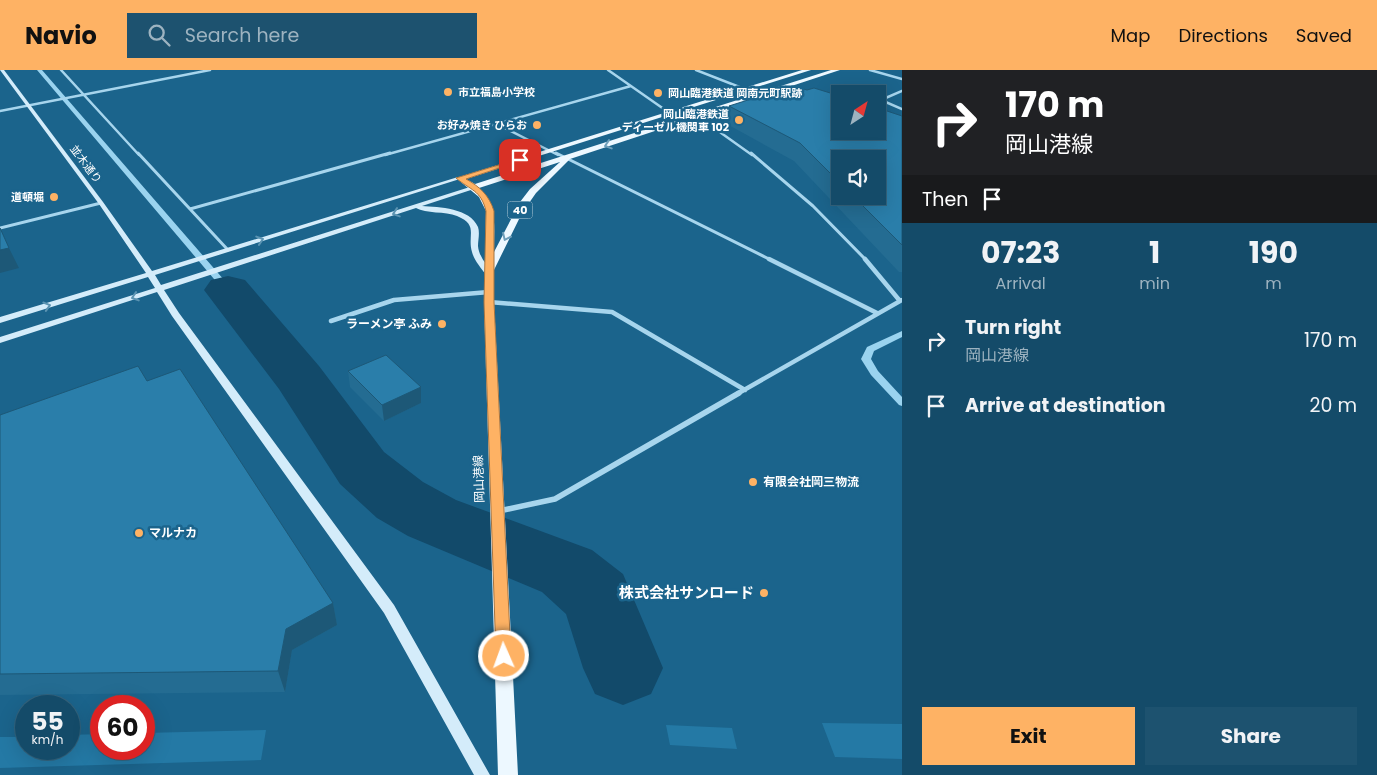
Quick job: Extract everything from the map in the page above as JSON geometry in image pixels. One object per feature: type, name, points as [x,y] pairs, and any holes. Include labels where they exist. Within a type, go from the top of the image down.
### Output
[{"type":"main road","points":[[460,178],[808,70]]},
{"type":"main road","points":[[476,187],[832,71]]},
{"type":"main road","name":"40","points":[[489,273],[521,208],[529,196],[559,169],[566,158]]},
{"type":"main road","name":"岡山港線","points":[[460,178],[476,187],[487,200],[490,211],[489,297],[508,775]]},
{"type":"street","name":"並木通り","points":[[2,70],[101,203],[159,289],[389,610],[482,775]]},
{"type":"street","points":[[61,70],[228,250]]},
{"type":"street","points":[[0,111],[210,70]]},
{"type":"street","points":[[608,70],[681,121]]},
{"type":"street","points":[[696,70],[760,95]]},
{"type":"street","points":[[870,70],[902,80]]},
{"type":"street","points":[[190,209],[631,86]]},
{"type":"street","points":[[902,91],[881,100],[902,109]]},
{"type":"street","points":[[497,512],[555,499],[877,313],[901,301],[851,244],[808,202],[754,156],[686,108]]},
{"type":"street","points":[[496,123],[877,313]]},
{"type":"street","points":[[0,320],[460,178]]},
{"type":"street","points":[[0,340],[476,187]]},
{"type":"street","points":[[0,228],[101,203]]},
{"type":"street","points":[[412,208],[450,212],[471,221],[475,226],[474,250],[489,273]]},
{"type":"street","points":[[331,321],[394,300],[489,297],[612,312],[745,390]]},
{"type":"shaded area","points":[[822,723],[902,724],[902,759],[835,757]]},
{"type":"shaded area","points":[[666,725],[732,728],[737,749],[670,745]]},
{"type":"shaded area","points":[[266,730],[261,760],[0,768],[0,737],[15,737],[15,760],[80,760],[80,735],[90,734],[90,760],[155,760],[155,733]]},
{"type":"building","points":[[792,86],[807,90],[814,88],[831,93],[831,140],[886,140],[886,111],[902,116],[902,245],[862,205],[886,205],[886,150],[831,150],[831,174],[800,143],[729,106]]},
{"type":"building","points":[[0,228],[9,248],[0,250]]},
{"type":"building","points":[[386,355],[421,387],[382,405],[348,371]]},
{"type":"building","name":"マルナカ","points":[[138,366],[147,381],[180,369],[333,603],[286,629],[278,671],[0,674],[0,415]]},
{"type":"waterway","points":[[39,70],[228,290]]},
{"type":"waterway","points":[[228,290],[300,378],[362,468],[400,500],[432,518],[567,571],[597,596],[623,668]]},
{"type":"waterway","points":[[902,334],[870,349],[866,359],[874,373],[902,403]]},
{"type":"place","name":"市立福島小学校","points":[[448,92]]},
{"type":"place","name":"岡山臨港鉄道 岡南元町駅跡","points":[[658,93]]},
{"type":"place","name":"岡山臨港鉄道 ディーゼル機関車 102","points":[[739,120]]},
{"type":"place","name":"お好み焼き ひらお","points":[[537,125]]},
{"type":"place","name":"道頓堀","points":[[54,197]]},
{"type":"place","name":"ラーメン亭 ふみ","points":[[442,324]]},
{"type":"place","name":"有限会社岡三物流","points":[[753,482]]},
{"type":"place","name":"マルナカ","points":[[139,533]]},
{"type":"place","name":"株式会社サンロード","points":[[764,593]]},
{"type":"route","points":[[504,656],[489,302],[490,211],[487,200],[476,187],[460,178],[520,160]]}]
